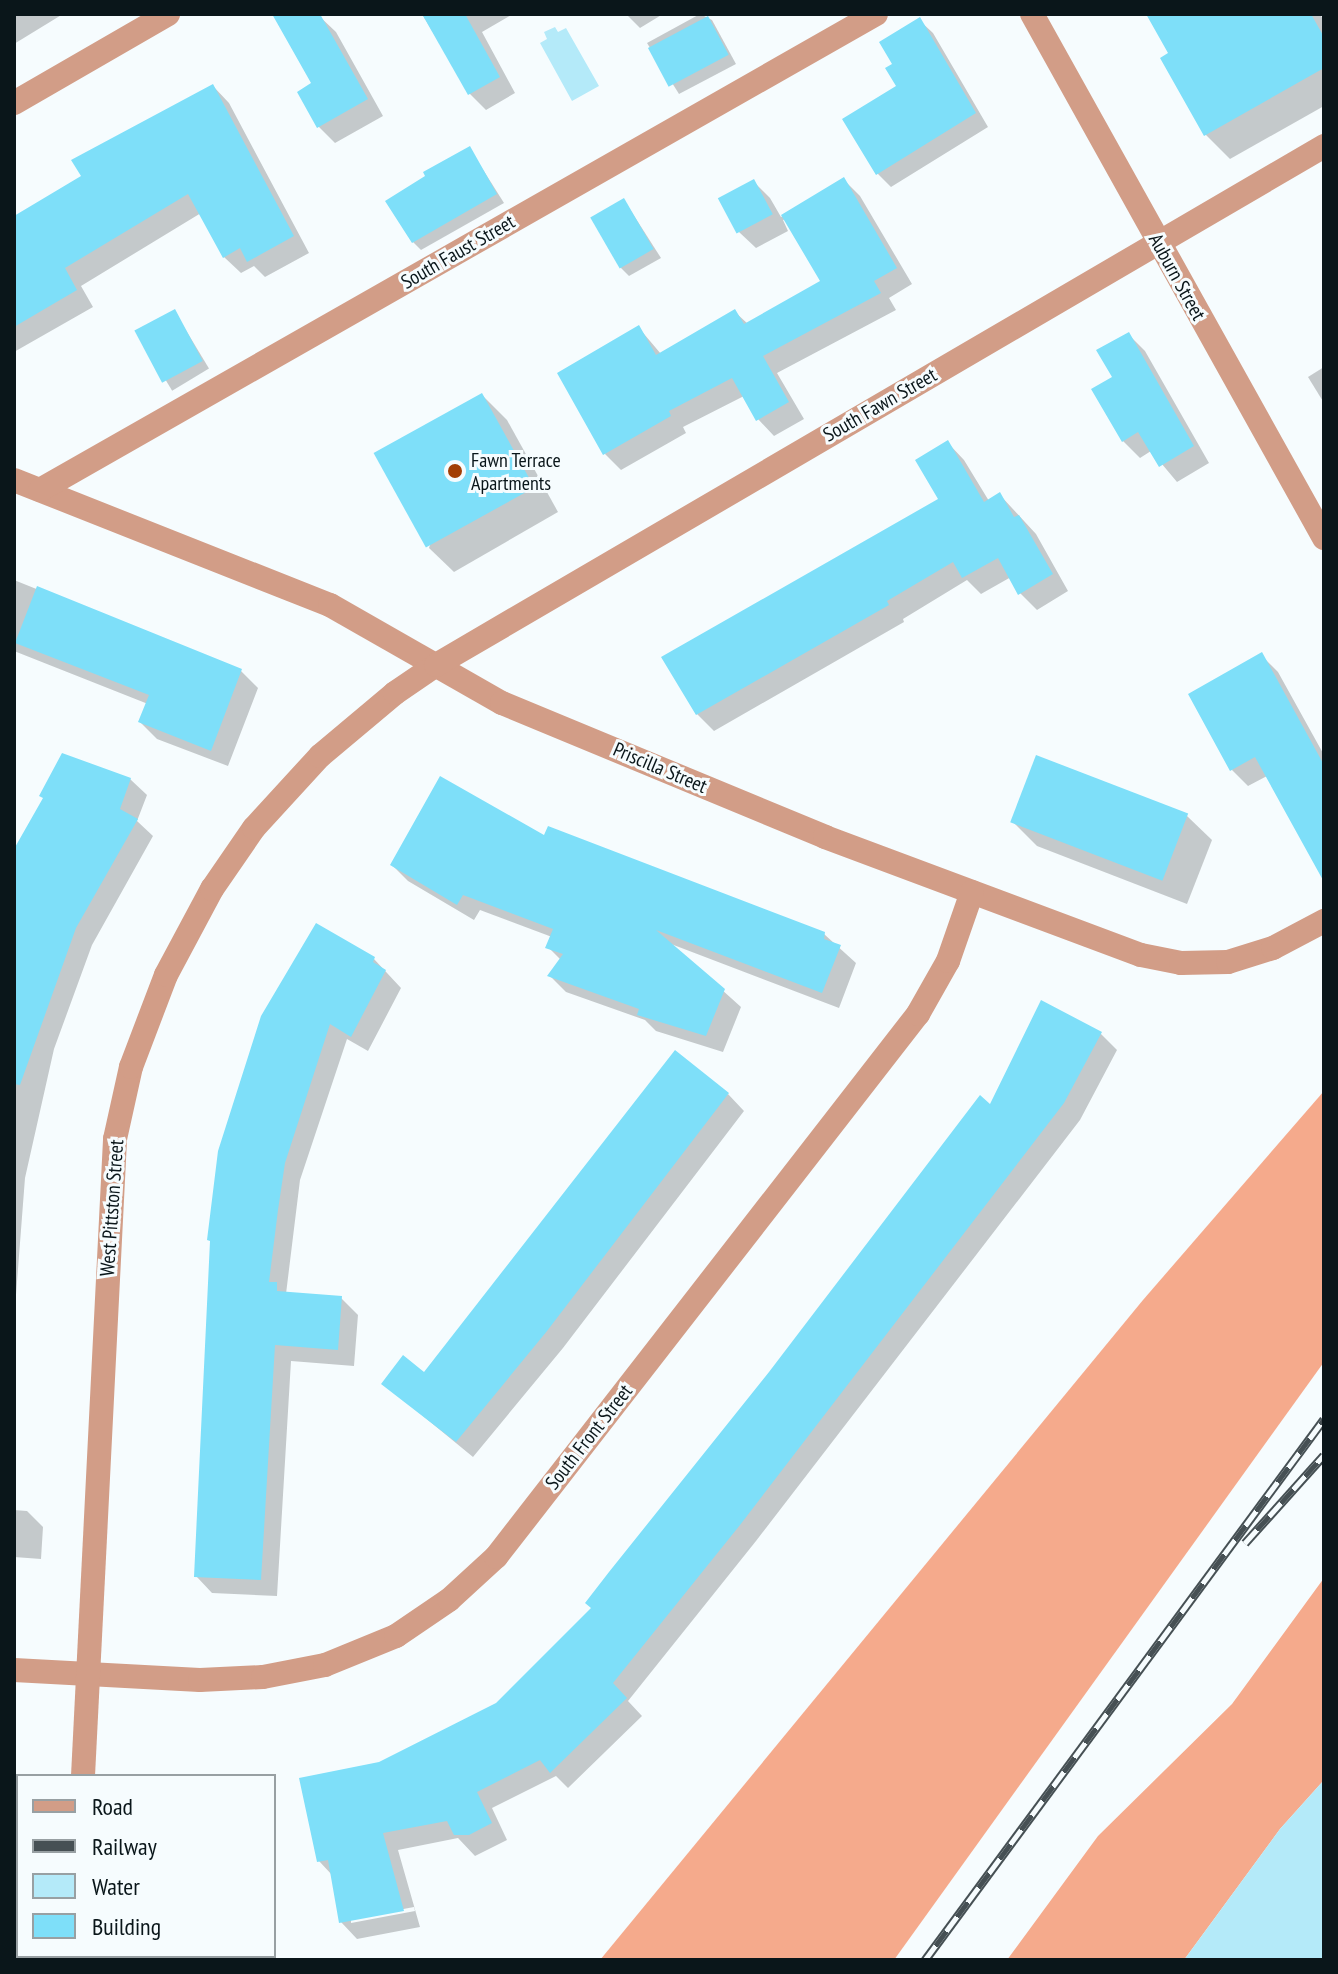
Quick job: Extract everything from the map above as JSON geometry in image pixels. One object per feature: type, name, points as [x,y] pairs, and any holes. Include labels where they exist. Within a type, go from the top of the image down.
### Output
[{"type":"street","points":[[14,103],[168,14]]},
{"type":"street","name":"South Faust Street","points":[[40,490],[876,14]]},
{"type":"street","name":"Auburn Street","points":[[1032,14],[1324,538]]},
{"type":"street","name":"South Fawn Street","points":[[436,665],[1324,146]]},
{"type":"street","name":"Priscilla Street","points":[[14,480],[330,605],[502,703],[825,837],[1141,955],[1181,963],[1228,962],[1273,948],[1324,921]]},
{"type":"street","name":"West Pittston Street","points":[[83,1774],[115,1139],[131,1067],[166,975],[212,889],[254,828],[320,756],[395,693],[436,665]]},
{"type":"street","name":"South Front Street","points":[[14,1670],[200,1680],[263,1677],[310,1668],[396,1636],[449,1600],[496,1557],[918,1014],[948,961],[972,892]]},
{"type":"shaded area","points":[[1324,1091],[1324,1362],[894,1960],[600,1960],[1143,1300]]},
{"type":"shaded area","points":[[1324,1578],[1324,1780],[1280,1829],[1184,1960],[1007,1960],[1098,1836],[1232,1704]]},
{"type":"water","points":[[555,27],[558,32],[566,28],[599,86],[572,101],[540,43],[547,39],[544,32]]},
{"type":"water","points":[[1324,1780],[1324,1960],[1184,1960],[1280,1829]]},
{"type":"building","points":[[272,14],[320,14],[368,99],[317,128],[297,92],[311,83]]},
{"type":"building","points":[[422,14],[465,14],[500,77],[468,95]]},
{"type":"building","points":[[1146,14],[1311,14],[1324,37],[1324,68],[1204,136],[1160,58],[1168,53]]},
{"type":"building","points":[[708,16],[729,55],[669,87],[648,48]]},
{"type":"building","points":[[920,17],[976,113],[876,175],[842,119],[896,86],[885,68],[892,64],[879,42]]},
{"type":"building","points":[[213,84],[294,236],[247,262],[240,248],[223,258],[188,194],[65,268],[77,290],[14,327],[14,216],[81,176],[71,160]]},
{"type":"building","points":[[470,146],[497,194],[412,243],[385,201],[425,176],[423,172]]},
{"type":"building","points":[[844,177],[897,268],[874,281],[881,293],[763,356],[789,402],[756,421],[732,378],[669,411],[671,416],[603,455],[557,373],[639,325],[656,355],[735,309],[744,324],[820,281],[781,215]]},
{"type":"building","points":[[754,179],[773,214],[737,234],[718,198]]},
{"type":"building","points":[[624,198],[654,249],[620,269],[590,218]]},
{"type":"building","points":[[175,309],[203,361],[162,383],[134,331]]},
{"type":"building","points":[[1129,332],[1194,446],[1159,467],[1138,432],[1122,442],[1091,389],[1112,377],[1096,350]]},
{"type":"building","name":"Fawn Terrace Apartments","points":[[482,393],[534,487],[426,548],[374,453]]},
{"type":"building","points":[[948,440],[984,502],[1000,492],[1014,517],[1019,515],[1053,574],[1018,595],[998,558],[962,578],[953,562],[887,601],[889,605],[696,715],[661,657],[938,499],[915,460]]},
{"type":"building","points":[[37,586],[242,669],[211,751],[138,722],[149,695],[15,643]]},
{"type":"building","points":[[1262,652],[1324,765],[1324,882],[1255,757],[1230,771],[1188,694]]},
{"type":"building","points":[[62,753],[131,778],[120,809],[138,819],[76,928],[20,1085],[14,1084],[14,849],[43,798],[39,796]]},
{"type":"building","points":[[1036,755],[1188,813],[1162,881],[1010,822]]},
{"type":"building","points":[[440,776],[544,835],[548,826],[825,932],[824,939],[841,945],[822,993],[656,930],[725,989],[706,1036],[637,1015],[639,1009],[547,976],[563,954],[545,948],[553,929],[463,895],[457,905],[390,865]]},
{"type":"building","points":[[316,923],[375,957],[373,962],[386,970],[351,1037],[330,1024],[285,1163],[278,1210],[269,1282],[277,1282],[277,1291],[342,1296],[338,1350],[275,1345],[261,1580],[194,1577],[210,1241],[207,1240],[218,1151],[261,1016]]},
{"type":"building","points":[[1041,1000],[1102,1032],[1064,1103],[740,1525],[613,1683],[627,1698],[550,1773],[540,1760],[477,1792],[492,1823],[469,1835],[454,1835],[447,1821],[383,1833],[404,1911],[339,1923],[328,1860],[317,1862],[299,1778],[379,1762],[496,1703],[591,1608],[585,1603],[769,1372],[980,1095],[990,1104]]},
{"type":"building","points":[[675,1050],[729,1093],[547,1331],[456,1442],[381,1384],[403,1355],[424,1372]]},
{"type":"railway","points":[[925,1960],[1324,1419]]},
{"type":"railway","points":[[1245,1543],[1324,1455]]},
{"type":"place","name":"Fawn Terrace Apartments","points":[[455,471]]}]
